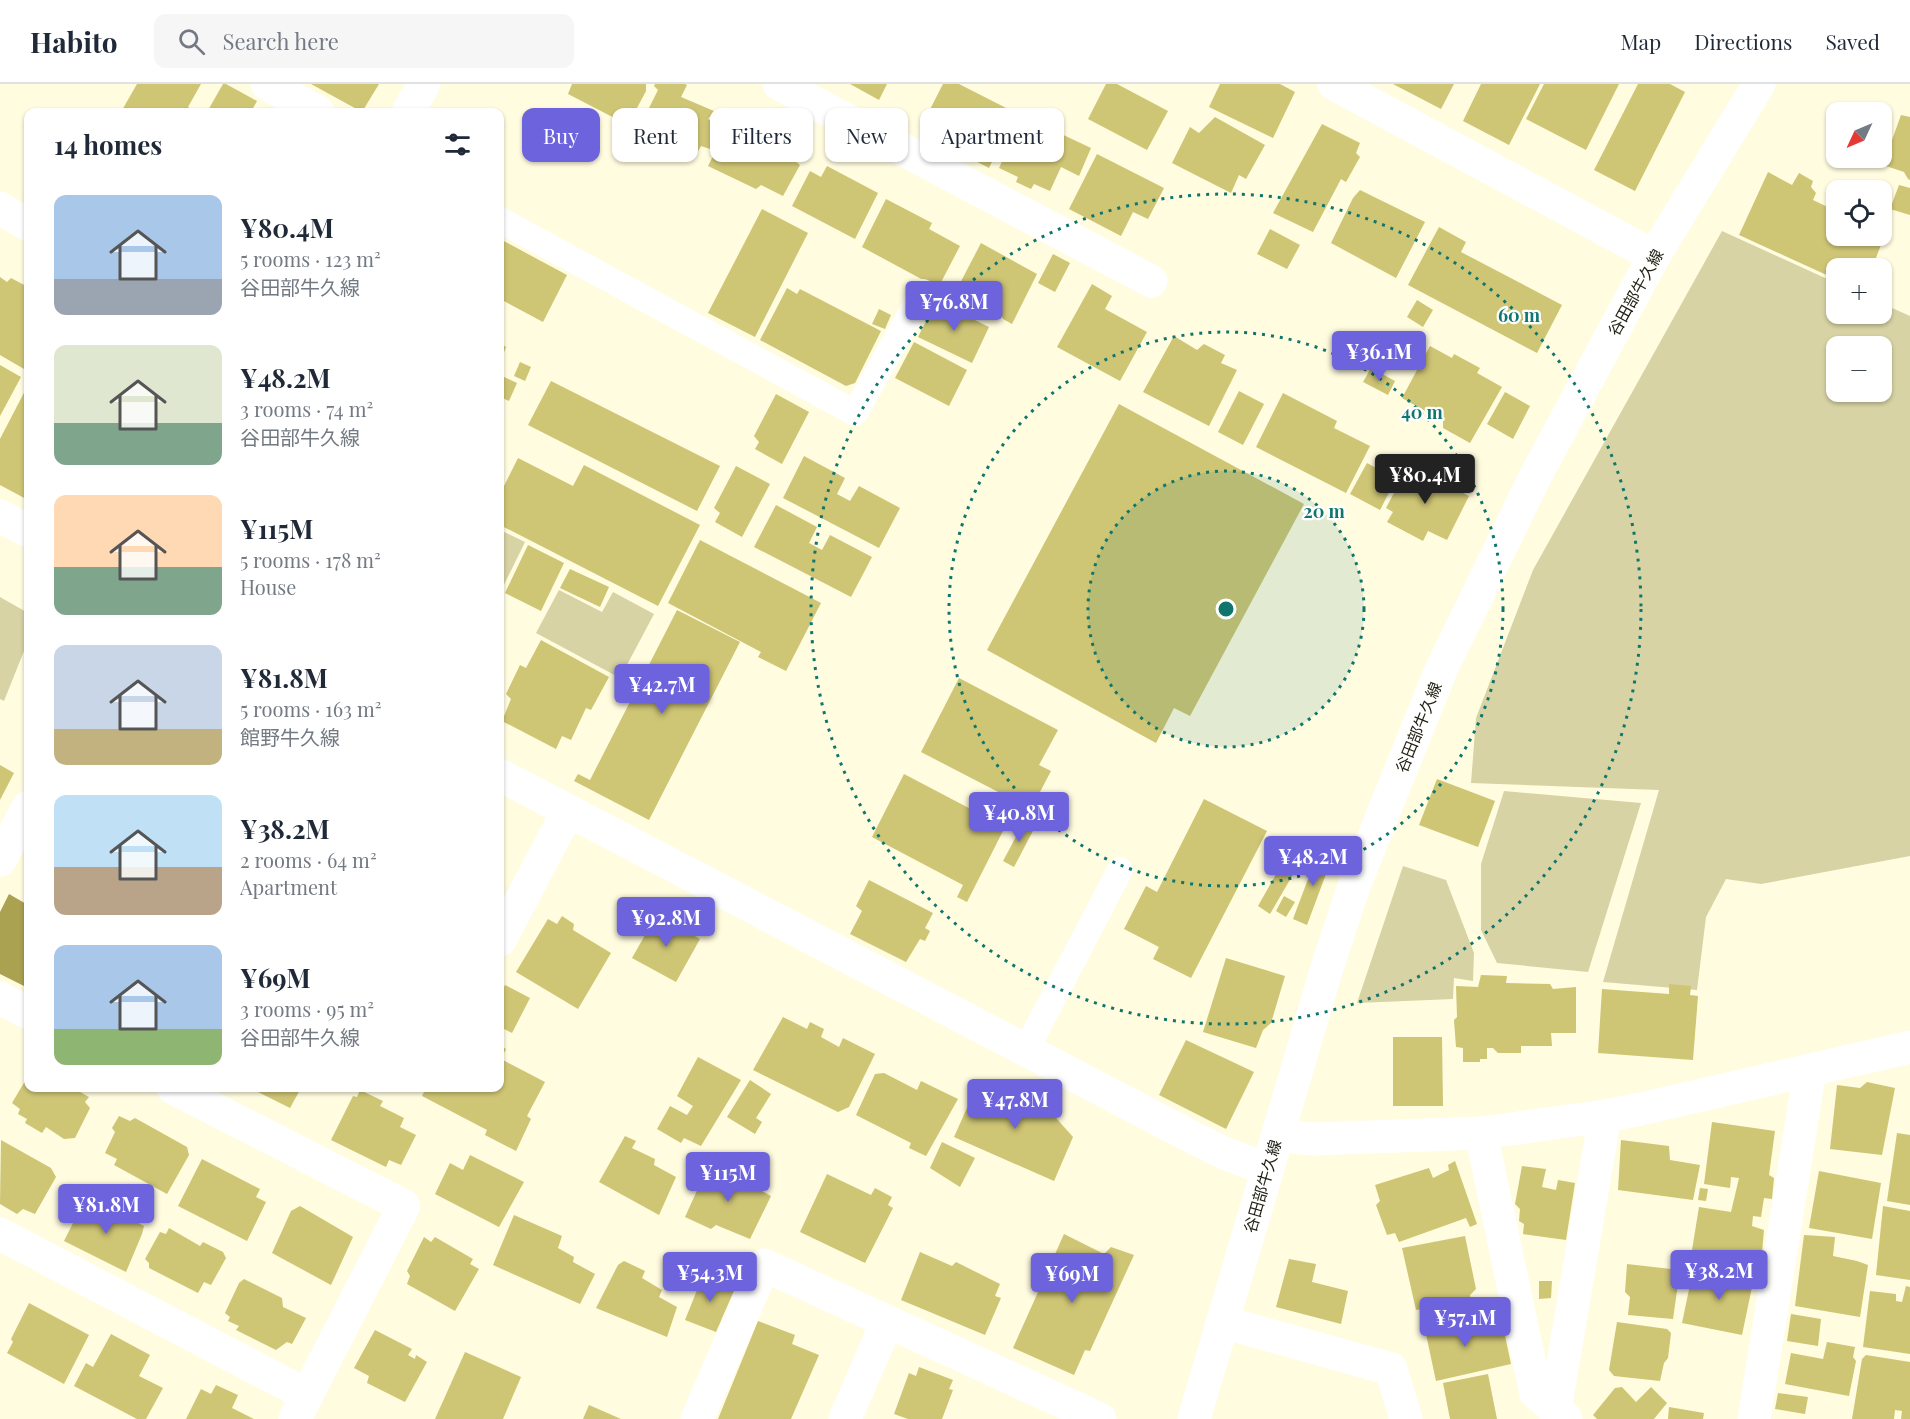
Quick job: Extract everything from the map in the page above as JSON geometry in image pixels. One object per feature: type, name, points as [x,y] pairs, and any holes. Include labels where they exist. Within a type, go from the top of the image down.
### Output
[{"type":"street","points":[[267,84],[311,108]]},
{"type":"street","points":[[410,108],[424,84]]},
{"type":"street","points":[[779,84],[1151,281]]},
{"type":"street","points":[[1334,84],[1654,256]]},
{"type":"street","name":"谷田部牛久線","points":[[1194,1419],[1276,1136],[1354,886],[1441,670],[1535,477],[1654,256],[1759,84]]},
{"type":"street","points":[[0,208],[24,223]]},
{"type":"street","points":[[0,516],[24,529]]},
{"type":"street","points":[[504,777],[1226,1154],[1267,1169]]},
{"type":"street","points":[[504,932],[568,811]]},
{"type":"street","points":[[0,860],[24,815]]},
{"type":"street","points":[[0,998],[24,1011]]},
{"type":"street","points":[[1276,1136],[1315,1139],[1481,1134],[1605,1116],[1910,1047]]},
{"type":"street","points":[[1754,1419],[1810,1070]]},
{"type":"street","points":[[0,1234],[301,1407],[404,1206],[181,1092]]},
{"type":"street","points":[[1561,1414],[1605,1116]]},
{"type":"street","points":[[1481,1134],[1536,1393],[1561,1414]]},
{"type":"street","points":[[697,1419],[764,1265],[1100,1419]]},
{"type":"street","points":[[845,1419],[887,1322]]},
{"type":"street","points":[[1222,1322],[1391,1369],[1406,1419]]},
{"type":"lane","points":[[504,222],[855,413],[923,292]]},
{"type":"lane","points":[[1026,1050],[1120,870]]},
{"type":"shaded area","points":[[1722,231],[1826,278],[1826,324],[1892,324],[1892,308],[1910,316],[1910,856],[1761,884],[1726,879],[1706,917],[1697,990],[1603,982],[1659,790],[1471,783],[1476,718],[1533,570]]},
{"type":"shaded area","points":[[504,532],[525,542],[504,585]]},
{"type":"shaded area","points":[[559,590],[602,612],[613,592],[654,614],[620,678],[536,633]]},
{"type":"shaded area","points":[[0,597],[24,611],[24,651],[4,701],[0,699]]},
{"type":"shaded area","points":[[1504,791],[1641,803],[1588,972],[1497,963],[1481,930],[1481,864]]},
{"type":"shaded area","points":[[1403,866],[1446,880],[1474,953],[1473,981],[1454,978],[1453,999],[1357,1003]]},
{"type":"shaded area","points":[[9,894],[24,903],[24,986],[0,974],[0,912]]},
{"type":"building","points":[[137,84],[201,84],[188,107],[190,108],[123,108]]},
{"type":"building","points":[[223,84],[257,101],[253,108],[209,108]]},
{"type":"building","points":[[311,84],[379,84],[364,108],[355,108]]},
{"type":"building","points":[[572,84],[646,84],[646,91],[637,108],[612,108],[612,117],[600,111],[600,108],[595,108],[568,94]]},
{"type":"building","points":[[655,84],[685,84],[687,85],[681,97],[710,109],[708,119],[710,120],[710,149],[701,146],[698,151],[698,108],[649,108],[658,90]]},
{"type":"building","points":[[850,84],[887,84],[879,100]]},
{"type":"building","points":[[943,84],[959,84],[1006,108],[931,108]]},
{"type":"building","points":[[1106,84],[1117,84],[1168,111],[1147,150],[1088,119]]},
{"type":"building","points":[[1220,84],[1280,84],[1295,92],[1273,138],[1209,107]]},
{"type":"building","points":[[1393,84],[1454,84],[1441,109]]},
{"type":"building","points":[[1481,84],[1540,84],[1509,145],[1463,121]]},
{"type":"building","points":[[1544,84],[1619,84],[1586,150],[1526,119]]},
{"type":"building","points":[[1638,84],[1670,84],[1685,92],[1635,191],[1594,170]]},
{"type":"building","points":[[1901,115],[1910,117],[1910,180],[1904,172],[1892,168],[1892,140]]},
{"type":"building","points":[[1215,117],[1265,145],[1246,179],[1239,175],[1231,193],[1172,163],[1190,127],[1199,133]]},
{"type":"building","points":[[1322,124],[1360,143],[1356,153],[1360,157],[1346,182],[1341,179],[1313,232],[1273,213]]},
{"type":"building","points":[[1064,135],[1091,148],[1079,176],[1061,167],[1050,191],[1034,184],[1031,189],[1016,182],[1018,177],[999,168],[1002,162],[1064,162]]},
{"type":"building","points":[[1097,154],[1164,188],[1148,219],[1133,212],[1121,236],[1069,209]]},
{"type":"building","points":[[710,162],[796,162],[800,165],[783,196],[761,185],[756,189],[708,166]]},
{"type":"building","points":[[977,162],[992,162],[989,168]]},
{"type":"building","points":[[827,166],[878,193],[855,239],[792,206],[810,171],[821,177]]},
{"type":"building","points":[[1768,172],[1792,185],[1799,173],[1813,181],[1811,187],[1816,193],[1813,200],[1826,206],[1826,246],[1881,246],[1876,258],[1826,258],[1826,275],[1739,235]]},
{"type":"building","points":[[1899,185],[1910,188],[1910,215],[1892,210]]},
{"type":"building","points":[[1360,190],[1425,222],[1396,278],[1331,243],[1353,198]]},
{"type":"building","points":[[886,199],[932,223],[929,229],[960,246],[938,288],[862,247]]},
{"type":"building","points":[[762,209],[808,233],[755,337],[708,313]]},
{"type":"building","points":[[1439,227],[1466,242],[1461,252],[1562,305],[1537,353],[1408,285]]},
{"type":"building","points":[[1270,229],[1300,245],[1287,269],[1257,254]]},
{"type":"building","points":[[504,241],[567,275],[543,322],[504,301]]},
{"type":"building","points":[[981,243],[1037,274],[1012,324],[1003,319],[999,312],[984,303],[979,309],[956,298],[960,292],[956,291]]},
{"type":"building","points":[[1053,254],[1070,263],[1055,292],[1038,283]]},
{"type":"building","points":[[0,277],[7,282],[11,278],[24,285],[24,369],[0,355]]},
{"type":"building","points":[[1092,284],[1112,296],[1105,309],[1147,332],[1120,381],[1057,347]]},
{"type":"building","points":[[787,288],[797,294],[800,289],[881,331],[855,383],[846,386],[760,340]]},
{"type":"building","points":[[1417,300],[1433,310],[1423,327],[1407,317]]},
{"type":"building","points":[[936,301],[989,327],[972,363],[918,337]]},
{"type":"building","points":[[879,309],[891,315],[885,329],[872,324]]},
{"type":"building","points":[[1416,331],[1424,335],[1417,348],[1409,344]]},
{"type":"building","points":[[1174,336],[1197,350],[1204,344],[1225,355],[1221,363],[1237,370],[1209,426],[1143,392]]},
{"type":"building","points":[[914,342],[967,370],[949,406],[895,378]]},
{"type":"building","points":[[1430,346],[1452,358],[1454,354],[1480,368],[1477,373],[1502,387],[1470,443],[1443,428],[1443,421],[1402,398]]},
{"type":"building","points":[[520,362],[531,367],[525,381],[514,376]]},
{"type":"building","points":[[0,365],[21,377],[0,416]]},
{"type":"building","points":[[1371,368],[1395,381],[1388,395],[1363,382]]},
{"type":"building","points":[[504,377],[517,383],[509,401],[504,399]]},
{"type":"building","points":[[551,381],[720,466],[697,511],[528,425]]},
{"type":"building","points":[[1239,391],[1264,404],[1243,445],[1218,432]]},
{"type":"building","points":[[1505,392],[1530,406],[1513,439],[1487,424]]},
{"type":"building","points":[[24,393],[24,498],[0,485],[0,439]]},
{"type":"building","points":[[1283,393],[1337,421],[1334,428],[1370,446],[1346,493],[1256,447]]},
{"type":"building","points":[[776,394],[809,412],[782,464],[755,449],[759,442],[754,436]]},
{"type":"building","points":[[1119,404],[1304,504],[1190,716],[1174,708],[1156,743],[987,650]]},
{"type":"building","points":[[804,456],[845,478],[837,494],[850,501],[859,486],[900,508],[879,548],[783,498]]},
{"type":"building","points":[[518,458],[573,486],[584,465],[700,525],[658,606],[504,527],[504,486]]},
{"type":"building","points":[[1367,463],[1396,479],[1380,510],[1350,494]]},
{"type":"building","points":[[1409,465],[1469,496],[1447,540],[1428,531],[1423,541],[1387,522],[1393,512],[1386,508]]},
{"type":"building","points":[[736,466],[770,484],[742,537],[715,522],[720,513],[714,508]]},
{"type":"building","points":[[776,505],[817,527],[809,543],[822,550],[830,535],[872,557],[851,597],[754,547]]},
{"type":"building","points":[[700,540],[821,603],[786,671],[758,657],[761,652],[668,603]]},
{"type":"building","points":[[528,545],[564,563],[541,611],[505,593]]},
{"type":"building","points":[[570,569],[609,587],[600,607],[560,588]]},
{"type":"building","points":[[677,610],[740,642],[649,820],[574,781],[578,774],[590,780]]},
{"type":"building","points":[[541,640],[609,677],[591,710],[586,708],[571,740],[562,736],[556,749],[504,722],[511,699],[506,694],[520,665],[526,668]]},
{"type":"building","points":[[959,678],[1058,730],[1039,765],[1051,771],[1031,809],[921,752]]},
{"type":"building","points":[[0,765],[14,773],[0,800]]},
{"type":"building","points":[[904,774],[1005,827],[967,902],[957,897],[963,885],[872,837]]},
{"type":"building","points":[[1437,779],[1495,801],[1478,847],[1419,825]]},
{"type":"building","points":[[1204,799],[1267,831],[1191,978],[1153,959],[1159,947],[1124,929],[1146,886],[1157,892]]},
{"type":"building","points":[[1025,820],[1036,825],[1014,867],[1003,861]]},
{"type":"building","points":[[1297,837],[1309,847],[1270,914],[1258,906]]},
{"type":"building","points":[[1319,850],[1333,855],[1307,925],[1293,919]]},
{"type":"building","points":[[869,880],[933,913],[925,928],[930,931],[925,941],[920,939],[906,962],[850,934],[862,911],[856,906]]},
{"type":"building","points":[[1284,896],[1295,902],[1286,917],[1276,911]]},
{"type":"building","points":[[657,914],[700,939],[676,982],[632,958]]},
{"type":"building","points":[[562,916],[574,924],[573,930],[611,953],[578,1009],[516,972],[548,919],[557,924]]},
{"type":"building","points":[[1226,958],[1285,976],[1271,1023],[1263,1030],[1256,1048],[1203,1032]]},
{"type":"building","points":[[1481,975],[1507,976],[1506,983],[1550,984],[1553,989],[1576,987],[1576,1033],[1551,1033],[1552,1046],[1521,1046],[1521,1053],[1498,1053],[1493,1048],[1487,1048],[1487,1059],[1480,1059],[1480,1062],[1463,1062],[1463,1048],[1456,1047],[1454,1020],[1457,1017],[1456,986],[1478,987]]},
{"type":"building","points":[[1669,984],[1691,986],[1690,995],[1698,996],[1693,1060],[1598,1053],[1602,989],[1669,994]]},
{"type":"building","points":[[505,985],[530,998],[512,1033],[504,1029]]},
{"type":"building","points":[[783,1017],[807,1029],[810,1022],[824,1029],[821,1037],[839,1047],[843,1038],[875,1054],[849,1107],[838,1112],[753,1070]]},
{"type":"building","points":[[1393,1037],[1442,1037],[1443,1106],[1393,1106]]},
{"type":"building","points":[[1186,1040],[1254,1072],[1226,1129],[1159,1095]]},
{"type":"building","points":[[698,1057],[741,1080],[701,1146],[684,1138],[681,1143],[657,1129],[670,1106],[687,1115],[693,1106],[677,1096]]},
{"type":"building","points":[[504,1061],[545,1082],[527,1116],[531,1119],[516,1151],[485,1135],[487,1130],[422,1096],[424,1092],[504,1092]]},
{"type":"building","points":[[884,1073],[917,1090],[921,1081],[958,1099],[926,1156],[909,1148],[911,1143],[856,1115],[875,1074]]},
{"type":"building","points":[[980,1079],[1048,1109],[1073,1137],[1054,1181],[954,1137]]},
{"type":"building","points":[[750,1080],[771,1094],[756,1118],[762,1122],[755,1134],[727,1117]]},
{"type":"building","points":[[1867,1082],[1895,1088],[1882,1155],[1830,1149],[1837,1085],[1860,1088]]},
{"type":"building","points":[[24,1083],[24,1092],[80,1092],[89,1097],[85,1102],[90,1108],[75,1138],[64,1139],[46,1127],[42,1133],[25,1123],[27,1119],[18,1114],[20,1109],[12,1103]]},
{"type":"building","points":[[258,1092],[299,1092],[290,1108]]},
{"type":"building","points":[[359,1092],[364,1092],[383,1101],[380,1106],[404,1118],[400,1127],[416,1135],[401,1165],[389,1160],[386,1167],[331,1140],[353,1096],[357,1097]]},
{"type":"building","points":[[119,1116],[130,1121],[135,1118],[187,1147],[189,1155],[167,1194],[114,1165],[117,1159],[105,1153],[115,1132],[112,1128]]},
{"type":"building","points":[[1712,1122],[1775,1131],[1769,1175],[1774,1178],[1772,1199],[1764,1198],[1761,1217],[1753,1216],[1752,1226],[1764,1230],[1761,1265],[1691,1256],[1699,1207],[1731,1212],[1739,1178],[1731,1177],[1730,1188],[1704,1184]]},
{"type":"building","points":[[1897,1133],[1910,1135],[1910,1205],[1887,1201]]},
{"type":"building","points":[[625,1136],[636,1141],[632,1148],[655,1159],[654,1165],[676,1177],[659,1215],[599,1182]]},
{"type":"building","points":[[1,1140],[51,1168],[56,1177],[35,1214],[23,1209],[17,1214],[0,1204]]},
{"type":"building","points":[[1621,1140],[1669,1146],[1670,1160],[1700,1165],[1693,1200],[1618,1190]]},
{"type":"building","points":[[942,1142],[975,1158],[960,1187],[930,1168]]},
{"type":"building","points":[[470,1155],[524,1182],[499,1227],[435,1194],[450,1163],[463,1170]]},
{"type":"building","points":[[202,1159],[260,1189],[256,1197],[266,1202],[247,1241],[178,1206]]},
{"type":"building","points":[[1455,1161],[1477,1224],[1470,1227],[1466,1218],[1399,1242],[1395,1233],[1387,1235],[1376,1205],[1380,1201],[1375,1185],[1429,1168],[1433,1178],[1449,1170],[1448,1165]]},
{"type":"building","points":[[709,1164],[744,1179],[771,1196],[750,1239],[716,1225],[711,1229],[685,1217]]},
{"type":"building","points":[[1522,1166],[1546,1169],[1542,1187],[1556,1190],[1558,1180],[1575,1183],[1566,1240],[1523,1234],[1524,1224],[1519,1221],[1520,1209],[1515,1204]]},
{"type":"building","points":[[1819,1171],[1881,1183],[1872,1239],[1809,1228]]},
{"type":"building","points":[[827,1174],[871,1195],[875,1188],[892,1197],[888,1205],[893,1208],[865,1263],[800,1232]]},
{"type":"building","points":[[1700,1188],[1708,1189],[1706,1201],[1698,1200]]},
{"type":"building","points":[[84,1201],[107,1214],[112,1209],[144,1226],[126,1272],[64,1241]]},
{"type":"building","points":[[300,1206],[353,1237],[331,1285],[272,1253],[291,1211]]},
{"type":"building","points":[[1883,1206],[1910,1211],[1910,1280],[1876,1275]]},
{"type":"building","points":[[514,1215],[562,1236],[558,1248],[574,1257],[573,1262],[595,1274],[580,1304],[493,1265]]},
{"type":"building","points":[[169,1228],[200,1246],[203,1242],[223,1252],[226,1258],[211,1285],[204,1282],[198,1293],[149,1268],[149,1263],[145,1259],[160,1232],[166,1234]]},
{"type":"building","points":[[1064,1234],[1104,1254],[1111,1247],[1134,1255],[1090,1351],[1085,1350],[1074,1375],[1013,1348]]},
{"type":"building","points":[[1804,1235],[1835,1237],[1833,1256],[1868,1265],[1860,1317],[1795,1306]]},
{"type":"building","points":[[1465,1236],[1476,1289],[1470,1295],[1471,1301],[1416,1310],[1402,1248]]},
{"type":"building","points":[[424,1237],[431,1242],[435,1237],[473,1259],[470,1264],[479,1269],[455,1311],[407,1284],[410,1276],[407,1271]]},
{"type":"building","points":[[920,1252],[952,1266],[956,1262],[1000,1284],[995,1296],[1001,1298],[985,1335],[901,1300]]},
{"type":"building","points":[[1289,1259],[1316,1264],[1312,1282],[1348,1291],[1341,1324],[1276,1307]]},
{"type":"building","points":[[624,1261],[645,1271],[642,1278],[662,1290],[659,1297],[677,1307],[667,1337],[596,1308],[618,1265]]},
{"type":"building","points":[[1627,1264],[1680,1270],[1673,1319],[1628,1315],[1630,1297],[1625,1292]]},
{"type":"building","points":[[1720,1264],[1750,1271],[1748,1286],[1752,1287],[1742,1335],[1682,1323],[1692,1275],[1717,1280]]},
{"type":"building","points":[[704,1273],[736,1286],[716,1332],[685,1320]]},
{"type":"building","points":[[244,1279],[282,1298],[283,1307],[306,1318],[292,1344],[287,1342],[276,1350],[236,1330],[239,1326],[228,1321],[230,1317],[225,1313],[239,1283]]},
{"type":"building","points":[[1539,1281],[1552,1281],[1551,1298],[1539,1299]]},
{"type":"building","points":[[1906,1286],[1910,1287],[1910,1354],[1863,1347],[1870,1291],[1896,1294],[1896,1301],[1902,1302]]},
{"type":"building","points":[[29,1303],[89,1335],[64,1384],[7,1353],[13,1342],[11,1339]]},
{"type":"building","points":[[1468,1314],[1470,1324],[1478,1324],[1484,1330],[1503,1326],[1511,1364],[1436,1381],[1424,1325]]},
{"type":"building","points":[[1791,1314],[1821,1319],[1818,1346],[1787,1341]]},
{"type":"building","points":[[758,1321],[795,1335],[792,1344],[819,1355],[791,1419],[718,1419]]},
{"type":"building","points":[[1617,1322],[1667,1329],[1671,1333],[1668,1358],[1664,1363],[1660,1381],[1614,1376],[1609,1370]]},
{"type":"building","points":[[375,1330],[412,1349],[408,1355],[415,1359],[416,1355],[427,1362],[405,1402],[367,1383],[369,1376],[354,1368]]},
{"type":"building","points":[[111,1334],[150,1355],[139,1376],[163,1388],[146,1419],[137,1419],[74,1386],[86,1363],[93,1367]]},
{"type":"building","points":[[1827,1342],[1855,1347],[1853,1357],[1856,1361],[1849,1396],[1785,1384],[1791,1353],[1823,1359]]},
{"type":"building","points":[[465,1352],[521,1377],[503,1419],[435,1419]]},
{"type":"building","points":[[1866,1355],[1910,1362],[1910,1419],[1901,1419],[1902,1411],[1895,1410],[1894,1419],[1852,1419],[1862,1359]]},
{"type":"building","points":[[919,1367],[953,1380],[949,1389],[953,1390],[942,1419],[908,1419],[894,1414],[909,1373],[916,1376]]},
{"type":"building","points":[[1488,1374],[1497,1419],[1450,1419],[1443,1383]]},
{"type":"building","points":[[216,1385],[238,1395],[232,1408],[254,1419],[186,1419],[201,1389],[211,1394]]},
{"type":"building","points":[[1622,1387],[1636,1402],[1651,1387],[1667,1403],[1654,1419],[1597,1419],[1593,1415],[1615,1388]]},
{"type":"building","points":[[1778,1393],[1808,1397],[1805,1414],[1775,1409]]},
{"type":"building","points":[[589,1405],[621,1419],[583,1419]]},
{"type":"building","points":[[1669,1407],[1704,1413],[1703,1419],[1668,1419]]}]
